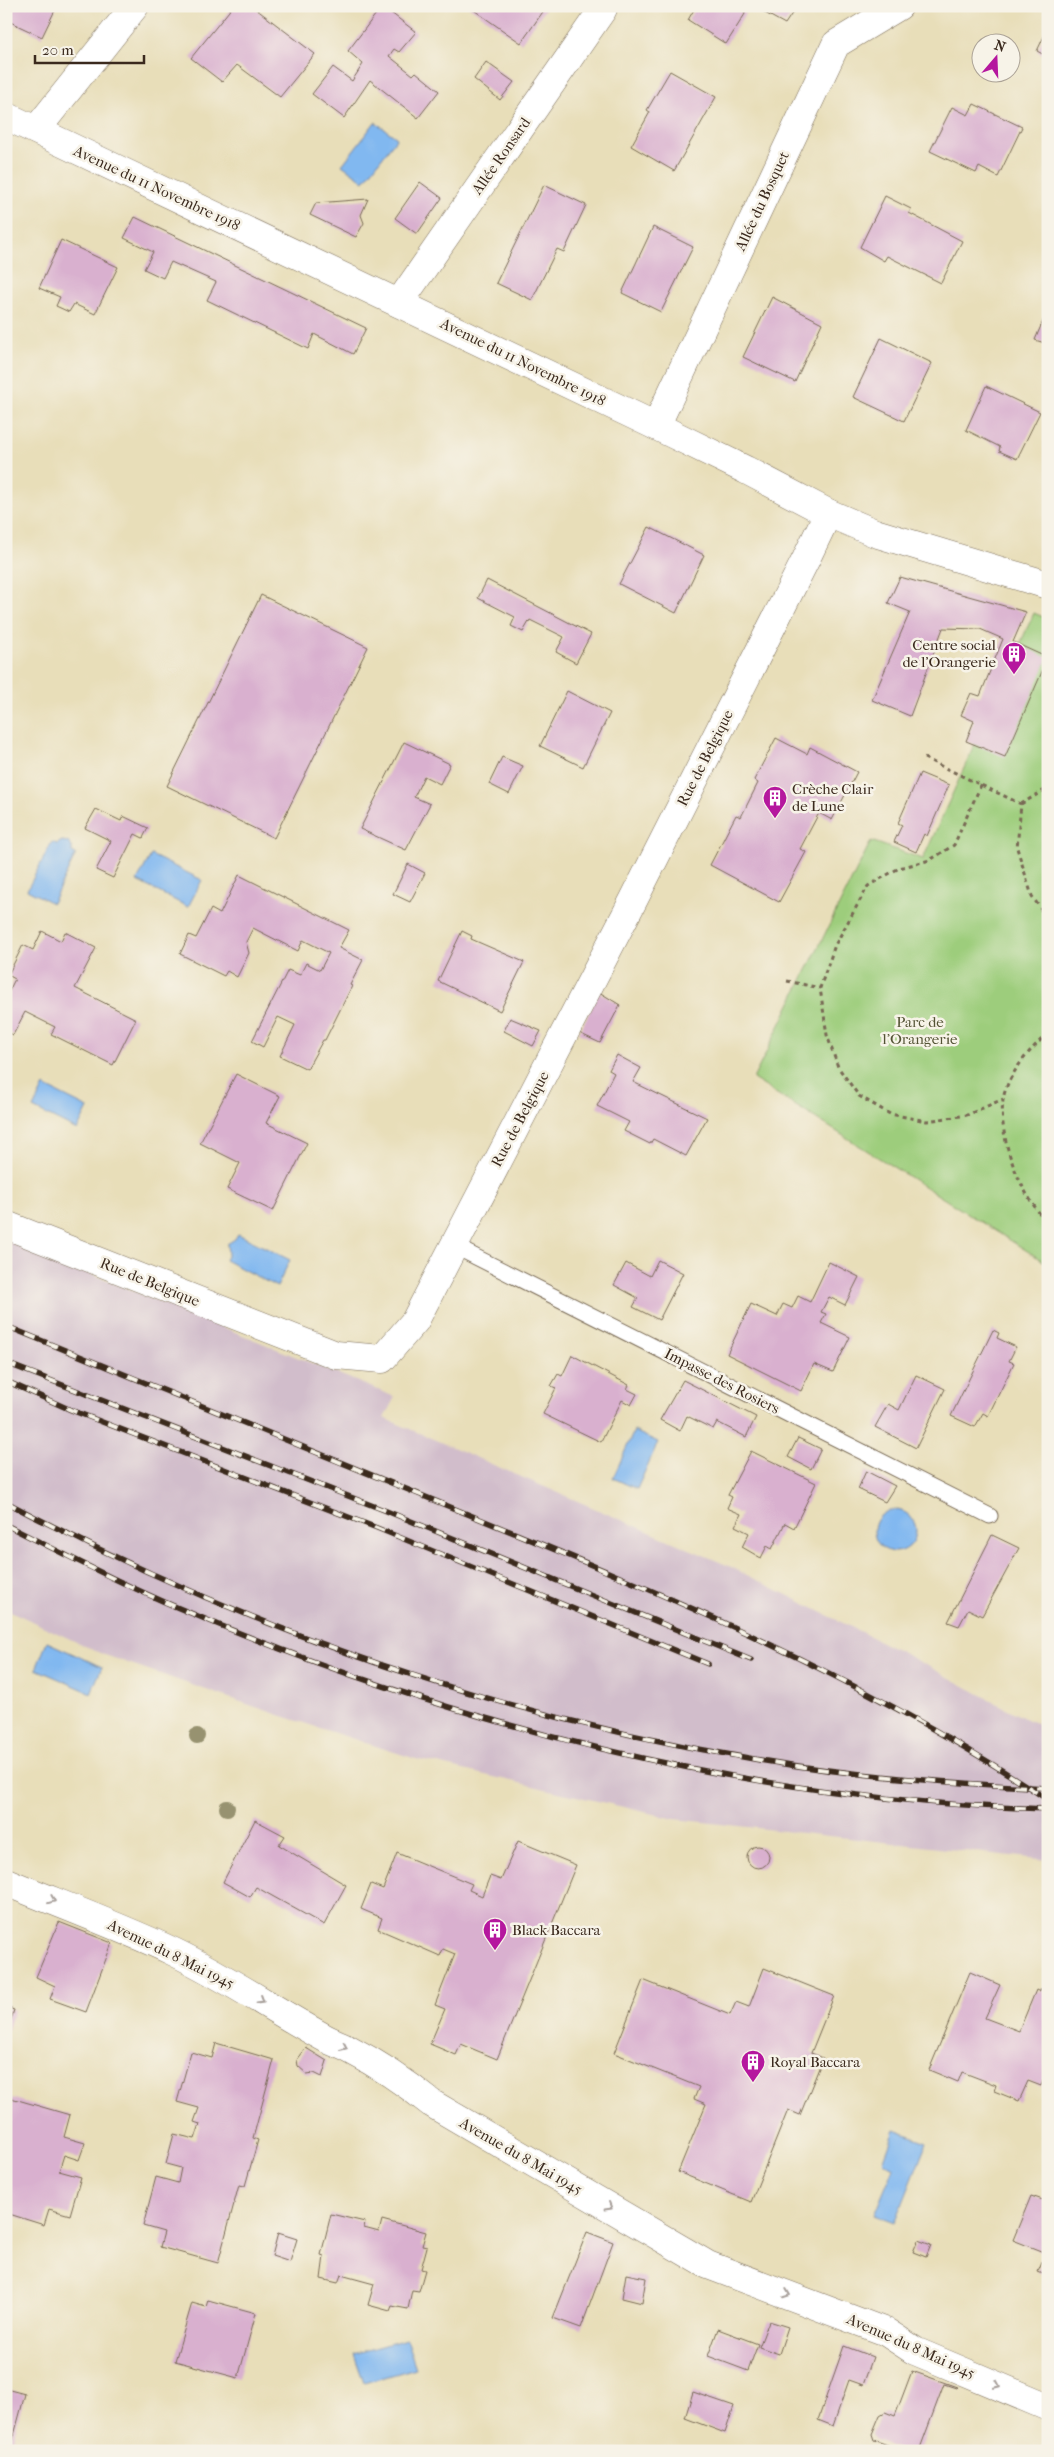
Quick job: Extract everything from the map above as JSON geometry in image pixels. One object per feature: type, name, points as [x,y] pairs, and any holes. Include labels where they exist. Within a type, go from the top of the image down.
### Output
[{"type":"street","points":[[36,130],[135,6]]},
{"type":"street","name":"Allée du Bosquet","points":[[656,426],[836,44],[899,6]]},
{"type":"street","name":"Allée Ronsard","points":[[400,303],[602,9]]},
{"type":"street","name":"Avenue du 11 Novembre 1918","points":[[6,116],[656,426],[828,513],[875,533],[1048,585]]},
{"type":"street","name":"Rue de Belgique","points":[[6,1225],[336,1355],[382,1359],[415,1321],[638,892],[804,565],[828,513]]},
{"type":"street","name":"Avenue du 8 Mai 1945","points":[[6,1882],[119,1927],[175,1953],[246,1991],[326,2038],[362,2056],[408,2084],[431,2103],[708,2265],[886,2332],[915,2351],[1048,2407]]},
{"type":"lane","name":"Impasse des Rosiers","points":[[454,1246],[990,1516]]},
{"type":"path","points":[[924,758],[1021,804]]},
{"type":"path","points":[[981,785],[954,845],[930,860],[899,868],[868,886],[835,945],[820,988],[827,1036],[838,1067],[859,1096],[890,1114],[927,1120],[967,1114],[1003,1099]]},
{"type":"path","points":[[1021,804],[1048,788]]},
{"type":"path","points":[[1021,804],[1017,848],[1032,896],[1048,920]]},
{"type":"path","points":[[786,980],[820,988]]},
{"type":"path","points":[[1048,1034],[1017,1067],[1003,1099],[1005,1139],[1016,1176],[1040,1215],[1048,1223]]},
{"type":"shaded area","points":[[6,1239],[395,1397],[384,1418],[729,1566],[911,1657],[1028,1720],[1048,1727],[1048,1860],[675,1819],[416,1759],[276,1714],[102,1654],[6,1609]]},
{"type":"green space","name":"Parc de l'Orangerie","points":[[1034,613],[1048,619],[1048,1264],[753,1079],[871,841],[923,859]]},
{"type":"water","points":[[375,122],[397,138],[364,181],[342,165]]},
{"type":"water","points":[[62,841],[68,842],[72,847],[72,852],[76,854],[52,903],[27,890],[52,842],[57,844]]},
{"type":"water","points":[[151,855],[202,880],[188,907],[137,881]]},
{"type":"water","points":[[44,1086],[88,1108],[77,1130],[33,1108]]},
{"type":"water","points":[[238,1234],[290,1260],[277,1287],[225,1260],[228,1254],[227,1244],[235,1239]]},
{"type":"water","points":[[634,1431],[658,1442],[637,1489],[613,1478]]},
{"type":"water","points":[[899,1510],[907,1513],[913,1519],[916,1531],[913,1543],[907,1549],[891,1552],[883,1549],[877,1543],[874,1527],[877,1519],[883,1513]]},
{"type":"water","points":[[47,1642],[102,1667],[91,1693],[36,1669]]},
{"type":"water","points":[[895,2130],[927,2142],[895,2223],[874,2215],[894,2167],[883,2162]]},
{"type":"water","points":[[406,2339],[416,2368],[364,2383],[354,2354]]},
{"type":"building","points":[[6,6],[57,6],[42,37],[6,20]]},
{"type":"building","points":[[233,6],[252,6],[315,54],[280,97],[237,65],[222,82],[191,58]]},
{"type":"building","points":[[382,6],[416,32],[399,52],[394,49],[389,56],[413,75],[416,72],[439,91],[418,118],[370,80],[344,118],[312,94],[333,67],[352,81],[363,64],[348,51]]},
{"type":"building","points":[[468,6],[547,6],[521,43]]},
{"type":"building","points":[[696,6],[743,6],[745,14],[726,44],[688,20]]},
{"type":"building","points":[[764,6],[797,6],[785,24],[765,13]]},
{"type":"building","points":[[1048,28],[1048,57],[1037,51]]},
{"type":"building","points":[[486,62],[514,82],[500,100],[474,79]]},
{"type":"building","points":[[670,71],[716,97],[674,171],[631,146],[650,112],[647,110]]},
{"type":"building","points":[[974,104],[1022,127],[998,177],[979,167],[976,173],[930,151],[952,107],[968,115]]},
{"type":"building","points":[[420,182],[442,198],[417,234],[395,218]]},
{"type":"building","points":[[544,185],[586,205],[564,252],[557,249],[532,300],[496,283]]},
{"type":"building","points":[[885,196],[911,209],[909,213],[962,241],[941,283],[887,256],[884,261],[860,247]]},
{"type":"building","points":[[368,199],[361,215],[364,223],[356,237],[310,215],[316,203]]},
{"type":"building","points":[[135,217],[366,328],[353,354],[314,334],[308,349],[207,300],[216,282],[171,262],[163,278],[144,269],[153,252],[124,238]]},
{"type":"building","points":[[653,227],[693,247],[661,312],[622,293]]},
{"type":"building","points":[[61,240],[118,267],[95,314],[74,304],[69,312],[56,306],[60,297],[39,288]]},
{"type":"building","points":[[772,297],[822,323],[795,382],[743,357]]},
{"type":"building","points":[[1048,309],[1048,344],[1035,340]]},
{"type":"building","points":[[881,338],[932,363],[904,421],[853,397]]},
{"type":"building","points":[[986,386],[1040,412],[1017,459],[999,451],[1000,447],[966,430]]},
{"type":"building","points":[[649,527],[704,555],[676,613],[619,584]]},
{"type":"building","name":"Centre social de l'Orangerie","points":[[900,577],[1026,612],[1013,642],[1048,658],[1005,757],[966,741],[974,721],[961,715],[971,693],[980,696],[1003,639],[980,629],[943,628],[910,716],[872,700],[910,612],[888,603]]},
{"type":"building","points":[[487,580],[591,634],[576,663],[556,652],[564,637],[530,620],[523,632],[511,626],[515,617],[478,598]]},
{"type":"building","points":[[261,595],[368,647],[274,838],[167,786]]},
{"type":"building","points":[[567,691],[610,713],[583,767],[540,746]]},
{"type":"building","name":"Crèche Clair de Lune","points":[[776,738],[807,754],[810,747],[857,772],[832,820],[819,813],[800,849],[806,852],[779,902],[710,865],[736,815],[741,817],[758,783],[754,780]]},
{"type":"building","points":[[404,742],[450,764],[440,784],[424,776],[414,797],[430,804],[406,850],[360,829]]},
{"type":"building","points":[[502,757],[523,766],[509,794],[489,784]]},
{"type":"building","points":[[920,773],[949,785],[927,836],[924,834],[916,852],[894,842],[902,825],[898,823]]},
{"type":"building","points":[[96,809],[121,821],[123,816],[148,828],[143,838],[135,834],[113,878],[96,870],[111,841],[85,828]]},
{"type":"building","points":[[408,864],[425,873],[410,902],[393,894]]},
{"type":"building","points":[[239,875],[349,930],[339,948],[363,960],[325,1040],[323,1040],[307,1069],[280,1056],[295,1025],[278,1017],[263,1047],[252,1041],[288,970],[300,975],[306,963],[320,970],[329,953],[303,940],[298,951],[253,928],[246,942],[249,953],[237,977],[227,971],[224,976],[180,954],[189,935],[196,938],[211,909],[220,914]]},
{"type":"building","points":[[42,931],[61,941],[65,932],[96,948],[75,988],[136,1019],[113,1065],[51,1034],[55,1027],[25,1012],[13,1035],[6,1031],[6,997],[15,979],[8,975],[23,945],[33,950]]},
{"type":"building","points":[[462,931],[472,936],[471,939],[524,962],[500,1011],[438,981]]},
{"type":"building","points":[[599,992],[620,1005],[600,1043],[579,1033]]},
{"type":"building","points":[[510,1018],[541,1031],[533,1046],[504,1031]]},
{"type":"building","points":[[617,1055],[641,1068],[633,1082],[707,1118],[686,1156],[653,1139],[650,1144],[624,1131],[629,1122],[597,1106],[614,1073],[609,1070]]},
{"type":"building","points":[[236,1074],[280,1096],[266,1123],[307,1143],[273,1211],[227,1189],[240,1163],[200,1143]]},
{"type":"building","points":[[658,1260],[683,1273],[659,1320],[633,1307],[638,1298],[614,1285],[626,1263],[650,1276]]},
{"type":"building","points":[[829,1262],[859,1277],[845,1305],[829,1297],[821,1312],[826,1314],[821,1323],[850,1337],[833,1372],[814,1364],[801,1391],[727,1354],[751,1304],[777,1316],[783,1304],[792,1308],[798,1296],[810,1302]]},
{"type":"building","points":[[993,1330],[999,1333],[997,1338],[1016,1347],[1009,1361],[1014,1363],[988,1416],[983,1413],[975,1427],[951,1416]]},
{"type":"building","points":[[572,1355],[629,1385],[627,1389],[637,1394],[631,1405],[622,1400],[601,1442],[543,1414],[556,1388],[551,1386],[558,1374],[562,1376]]},
{"type":"building","points":[[916,1375],[945,1389],[916,1448],[875,1427],[888,1404],[899,1410]]},
{"type":"building","points":[[683,1380],[756,1417],[746,1437],[717,1422],[713,1429],[687,1416],[680,1431],[660,1420]]},
{"type":"building","points":[[798,1438],[821,1449],[811,1469],[788,1457]]},
{"type":"building","points":[[751,1451],[816,1483],[794,1528],[785,1523],[772,1549],[767,1546],[761,1558],[742,1547],[749,1533],[735,1526],[741,1514],[727,1508],[732,1497],[728,1495]]},
{"type":"building","points":[[866,1471],[895,1486],[885,1502],[858,1489]]},
{"type":"building","points":[[992,1535],[1019,1548],[982,1616],[968,1609],[959,1626],[948,1622]]},
{"type":"building","points":[[255,1820],[285,1836],[279,1845],[346,1885],[324,1925],[256,1887],[250,1897],[223,1882]]},
{"type":"building","name":"Black Baccara","points":[[518,1841],[576,1865],[497,2059],[461,2044],[456,2055],[430,2044],[445,2009],[435,2005],[455,1954],[443,1949],[440,1956],[378,1929],[382,1918],[361,1909],[371,1884],[383,1889],[397,1853],[472,1884],[469,1890],[482,1896],[490,1876],[501,1880]]},
{"type":"building","points":[[754,1846],[762,1846],[769,1853],[769,1861],[762,1868],[754,1868],[747,1861],[747,1853]]},
{"type":"building","points":[[59,1922],[112,1943],[86,2012],[50,1999],[55,1986],[36,1977]]},
{"type":"building","name":"Royal Baccara","points":[[764,1968],[834,1996],[811,2053],[823,2058],[800,2115],[788,2110],[751,2202],[678,2172],[706,2104],[694,2099],[699,2087],[614,2053],[643,1980],[730,2015],[736,2002],[749,2007]]},
{"type":"building","points":[[970,1972],[1000,1985],[985,2018],[1019,2031],[1036,1990],[1040,1992],[1041,1989],[1048,1991],[1048,2068],[1041,2086],[1028,2081],[1019,2101],[994,2091],[996,2085],[962,2072],[958,2082],[929,2070]]},
{"type":"building","points":[[6,2007],[14,2010],[7,2032],[6,2032]]},
{"type":"building","points":[[216,2043],[274,2060],[253,2138],[258,2140],[245,2186],[239,2185],[218,2263],[160,2247],[164,2232],[143,2226],[156,2177],[178,2183],[181,2168],[166,2164],[174,2134],[195,2139],[200,2124],[194,2122],[199,2108],[177,2102],[191,2052],[212,2058]]},
{"type":"building","points":[[306,2048],[327,2061],[322,2077],[314,2073],[307,2074],[298,2066],[297,2060]]},
{"type":"building","points":[[11,2098],[70,2115],[64,2137],[85,2143],[79,2160],[64,2155],[59,2171],[81,2177],[70,2215],[49,2209],[44,2225],[6,2213],[6,2117]]},
{"type":"building","points":[[1048,2188],[1048,2276],[1038,2272],[1046,2253],[1013,2240],[1031,2196],[1043,2200]]},
{"type":"building","points":[[331,2214],[365,2222],[364,2228],[379,2232],[382,2220],[426,2232],[422,2246],[427,2247],[421,2269],[425,2270],[419,2291],[412,2290],[408,2309],[392,2306],[390,2311],[368,2305],[374,2284],[341,2275],[338,2283],[321,2279],[324,2256],[321,2255]]},
{"type":"building","points":[[587,2232],[613,2242],[581,2328],[553,2318]]},
{"type":"building","points":[[278,2233],[297,2239],[290,2262],[272,2256]]},
{"type":"building","points":[[918,2240],[931,2245],[926,2257],[913,2252]]},
{"type":"building","points":[[626,2274],[646,2278],[642,2303],[622,2298]]},
{"type":"building","points":[[208,2300],[256,2313],[238,2378],[175,2361],[192,2303],[206,2307]]},
{"type":"building","points":[[769,2321],[788,2327],[779,2354],[759,2347]]},
{"type":"building","points":[[718,2329],[758,2344],[748,2371],[708,2356]]},
{"type":"building","points":[[844,2346],[873,2357],[863,2385],[849,2380],[833,2426],[818,2420]]},
{"type":"building","points":[[912,2371],[957,2387],[944,2384],[919,2451],[904,2451],[874,2440],[872,2434],[880,2415],[885,2412],[895,2416]]},
{"type":"building","points":[[6,2389],[25,2394],[12,2443],[6,2441]]},
{"type":"building","points":[[693,2392],[734,2406],[725,2433],[685,2418]]},
{"type":"railway","points":[[6,1326],[541,1544],[764,1641],[908,1715],[1048,1800]]},
{"type":"railway","points":[[6,1363],[384,1510],[751,1660]]},
{"type":"railway","points":[[6,1381],[71,1410],[377,1528],[708,1664]]},
{"type":"railway","points":[[6,1502],[95,1547],[185,1588],[276,1626],[464,1691],[560,1718],[656,1740],[790,1765],[900,1778],[1048,1788]]},
{"type":"railway","points":[[6,1525],[153,1597],[278,1648],[384,1686],[492,1720],[602,1749],[712,1772],[824,1790],[936,1803],[1048,1809]]},
{"type":"place","name":"Centre social de l'Orangerie","points":[[1014,675]]},
{"type":"place","name":"Crèche Clair de Lune","points":[[775,819]]},
{"type":"place","name":"Black Baccara","points":[[495,1951]]},
{"type":"place","name":"Royal Baccara","points":[[753,2083]]}]
